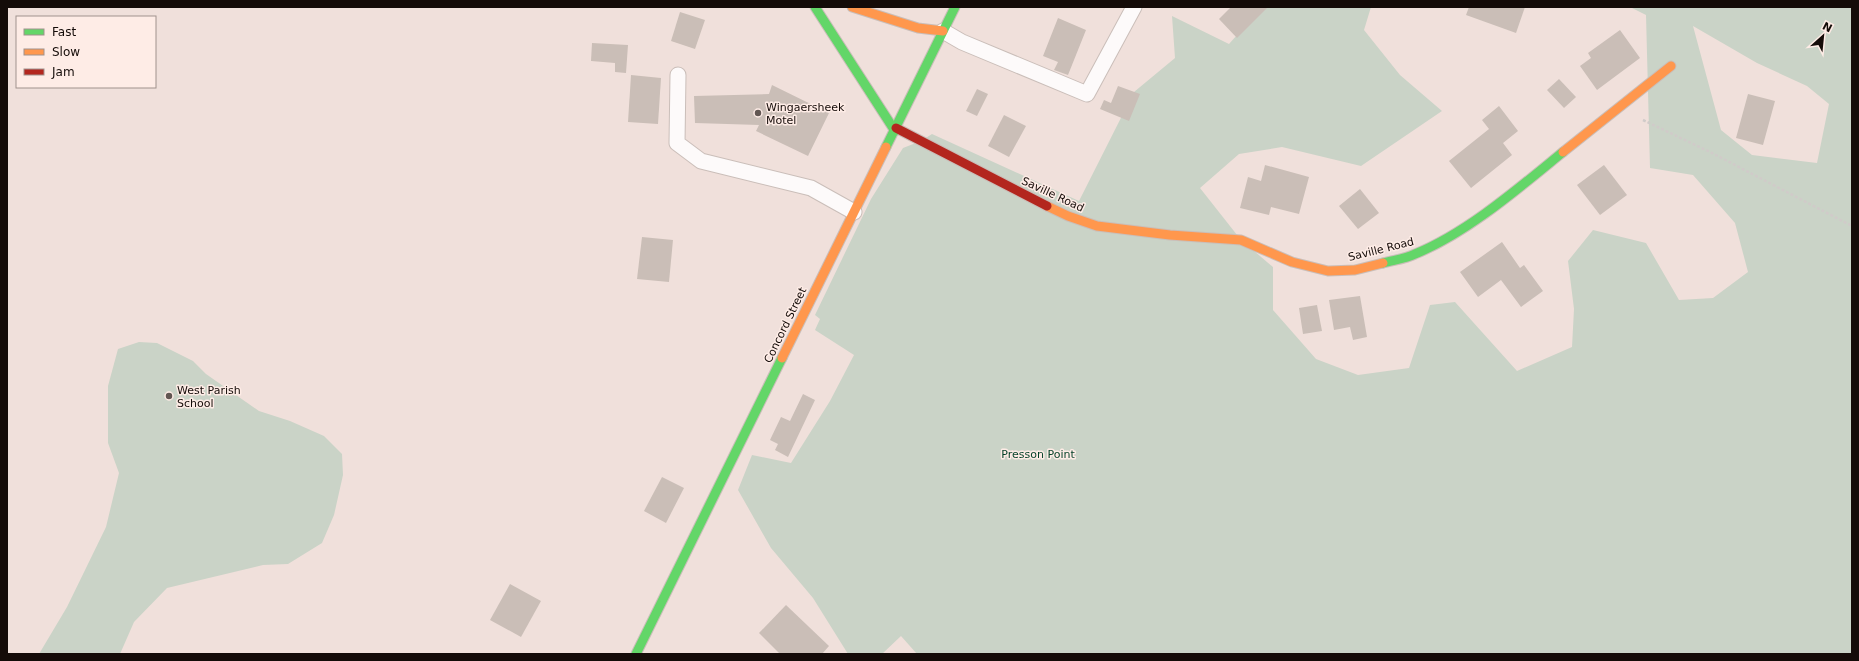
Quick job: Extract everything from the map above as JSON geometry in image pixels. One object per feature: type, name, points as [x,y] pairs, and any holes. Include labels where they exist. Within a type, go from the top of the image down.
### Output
[{"type":"main road","points":[[815,7],[895,129]]},
{"type":"main road","points":[[852,7],[911,26],[943,31]]},
{"type":"main road","name":"Concord Street","points":[[636,654],[955,7]]},
{"type":"main road","name":"Saville Road","points":[[895,129],[1068,216],[1097,226],[1170,235],[1241,240],[1292,262],[1328,271],[1355,270],[1414,255],[1442,242],[1504,199],[1671,66]]},
{"type":"lane","points":[[943,31],[962,42],[1087,94],[1134,7]]},
{"type":"lane","points":[[678,75],[677,143],[701,161],[811,188],[854,212]]},
{"type":"path","points":[[1618,108],[1712,153],[1852,226]]},
{"type":"green space","name":"Presson Point","points":[[1262,7],[1371,7],[1364,30],[1400,75],[1442,111],[1361,166],[1282,147],[1239,154],[1200,188],[1241,240],[1273,267],[1273,310],[1316,359],[1358,375],[1409,368],[1430,305],[1455,302],[1517,371],[1572,347],[1574,309],[1568,261],[1593,230],[1646,243],[1679,300],[1713,298],[1748,272],[1735,223],[1693,175],[1650,168],[1646,15],[1630,7],[1852,7],[1852,654],[917,654],[901,636],[882,654],[848,654],[813,598],[771,548],[738,490],[752,455],[791,463],[830,401],[854,355],[815,330],[820,319],[815,315],[871,199],[903,148],[921,141],[932,134],[1079,201],[1134,92],[1175,58],[1172,16],[1229,44]],"holes":[[[1693,26],[1757,63],[1807,86],[1829,104],[1817,163],[1752,155],[1721,130]]]},
{"type":"green space","points":[[139,342],[157,343],[193,361],[206,374],[259,411],[290,421],[324,436],[342,454],[343,475],[334,515],[322,543],[288,564],[263,565],[167,588],[134,622],[120,654],[39,654],[67,607],[106,527],[119,473],[108,443],[108,386],[118,349]]},
{"type":"building","points":[[1231,7],[1268,7],[1237,38],[1219,19]]},
{"type":"building","points":[[1469,7],[1525,7],[1516,33],[1466,15]]},
{"type":"building","points":[[680,12],[705,20],[695,49],[671,41]]},
{"type":"building","points":[[1058,18],[1086,30],[1068,75],[1054,70],[1058,62],[1043,56]]},
{"type":"building","points":[[1620,30],[1640,58],[1597,90],[1580,66],[1591,58],[1588,53]]},
{"type":"building","points":[[592,43],[628,45],[626,73],[615,72],[615,63],[591,61]]},
{"type":"building","points":[[631,75],[661,78],[658,124],[628,122]]},
{"type":"building","points":[[1559,79],[1576,97],[1564,108],[1547,90]]},
{"type":"building","points":[[772,85],[829,113],[808,156],[756,131],[759,125],[695,123],[694,96],[769,94]]},
{"type":"building","points":[[1118,86],[1140,94],[1129,121],[1100,109],[1104,100],[1111,103]]},
{"type":"building","points":[[977,89],[988,94],[977,116],[966,111]]},
{"type":"building","points":[[1748,94],[1775,101],[1763,145],[1736,138]]},
{"type":"building","points":[[1499,106],[1518,131],[1503,143],[1512,155],[1471,188],[1449,161],[1489,129],[1482,120]]},
{"type":"building","points":[[1004,115],[1026,126],[1009,157],[988,146]]},
{"type":"building","points":[[1265,165],[1309,177],[1299,214],[1271,207],[1269,215],[1240,208],[1248,177],[1261,181]]},
{"type":"building","points":[[1604,165],[1627,195],[1600,215],[1577,185]]},
{"type":"building","points":[[1360,189],[1379,213],[1358,229],[1339,206]]},
{"type":"building","points":[[642,237],[673,240],[669,282],[637,279]]},
{"type":"building","points":[[1502,242],[1520,268],[1524,265],[1543,291],[1521,307],[1501,280],[1478,297],[1460,272]]},
{"type":"building","points":[[1360,296],[1367,337],[1353,340],[1350,327],[1334,330],[1329,300]]},
{"type":"building","points":[[1317,305],[1322,331],[1303,334],[1299,308]]},
{"type":"building","points":[[803,394],[815,400],[788,457],[775,450],[778,444],[770,440],[781,417],[790,421]]},
{"type":"building","points":[[662,477],[684,488],[666,523],[644,511]]},
{"type":"building","points":[[510,584],[541,601],[521,637],[490,620]]},
{"type":"building","points":[[786,605],[829,646],[822,654],[780,654],[759,633]]},
{"type":"traffic: fast","points":[[815,7],[895,131]]},
{"type":"traffic: fast","points":[[886,147],[955,7]]},
{"type":"traffic: fast","points":[[1383,263],[1411,256],[1454,234],[1492,208],[1563,152]]},
{"type":"traffic: fast","points":[[636,654],[782,358]]},
{"type":"traffic: slow","points":[[852,7],[918,28],[943,31]]},
{"type":"traffic: slow","points":[[1563,152],[1671,66]]},
{"type":"traffic: slow","points":[[782,358],[886,147]]},
{"type":"traffic: slow","points":[[1047,206],[1068,216],[1097,226],[1170,235],[1241,240],[1292,262],[1328,271],[1355,270],[1383,263]]},
{"type":"traffic: jam","points":[[896,128],[1047,206]]},
{"type":"place","name":"Wingaersheek Motel","points":[[758,113]]},
{"type":"place","name":"West Parish School","points":[[169,396]]}]
